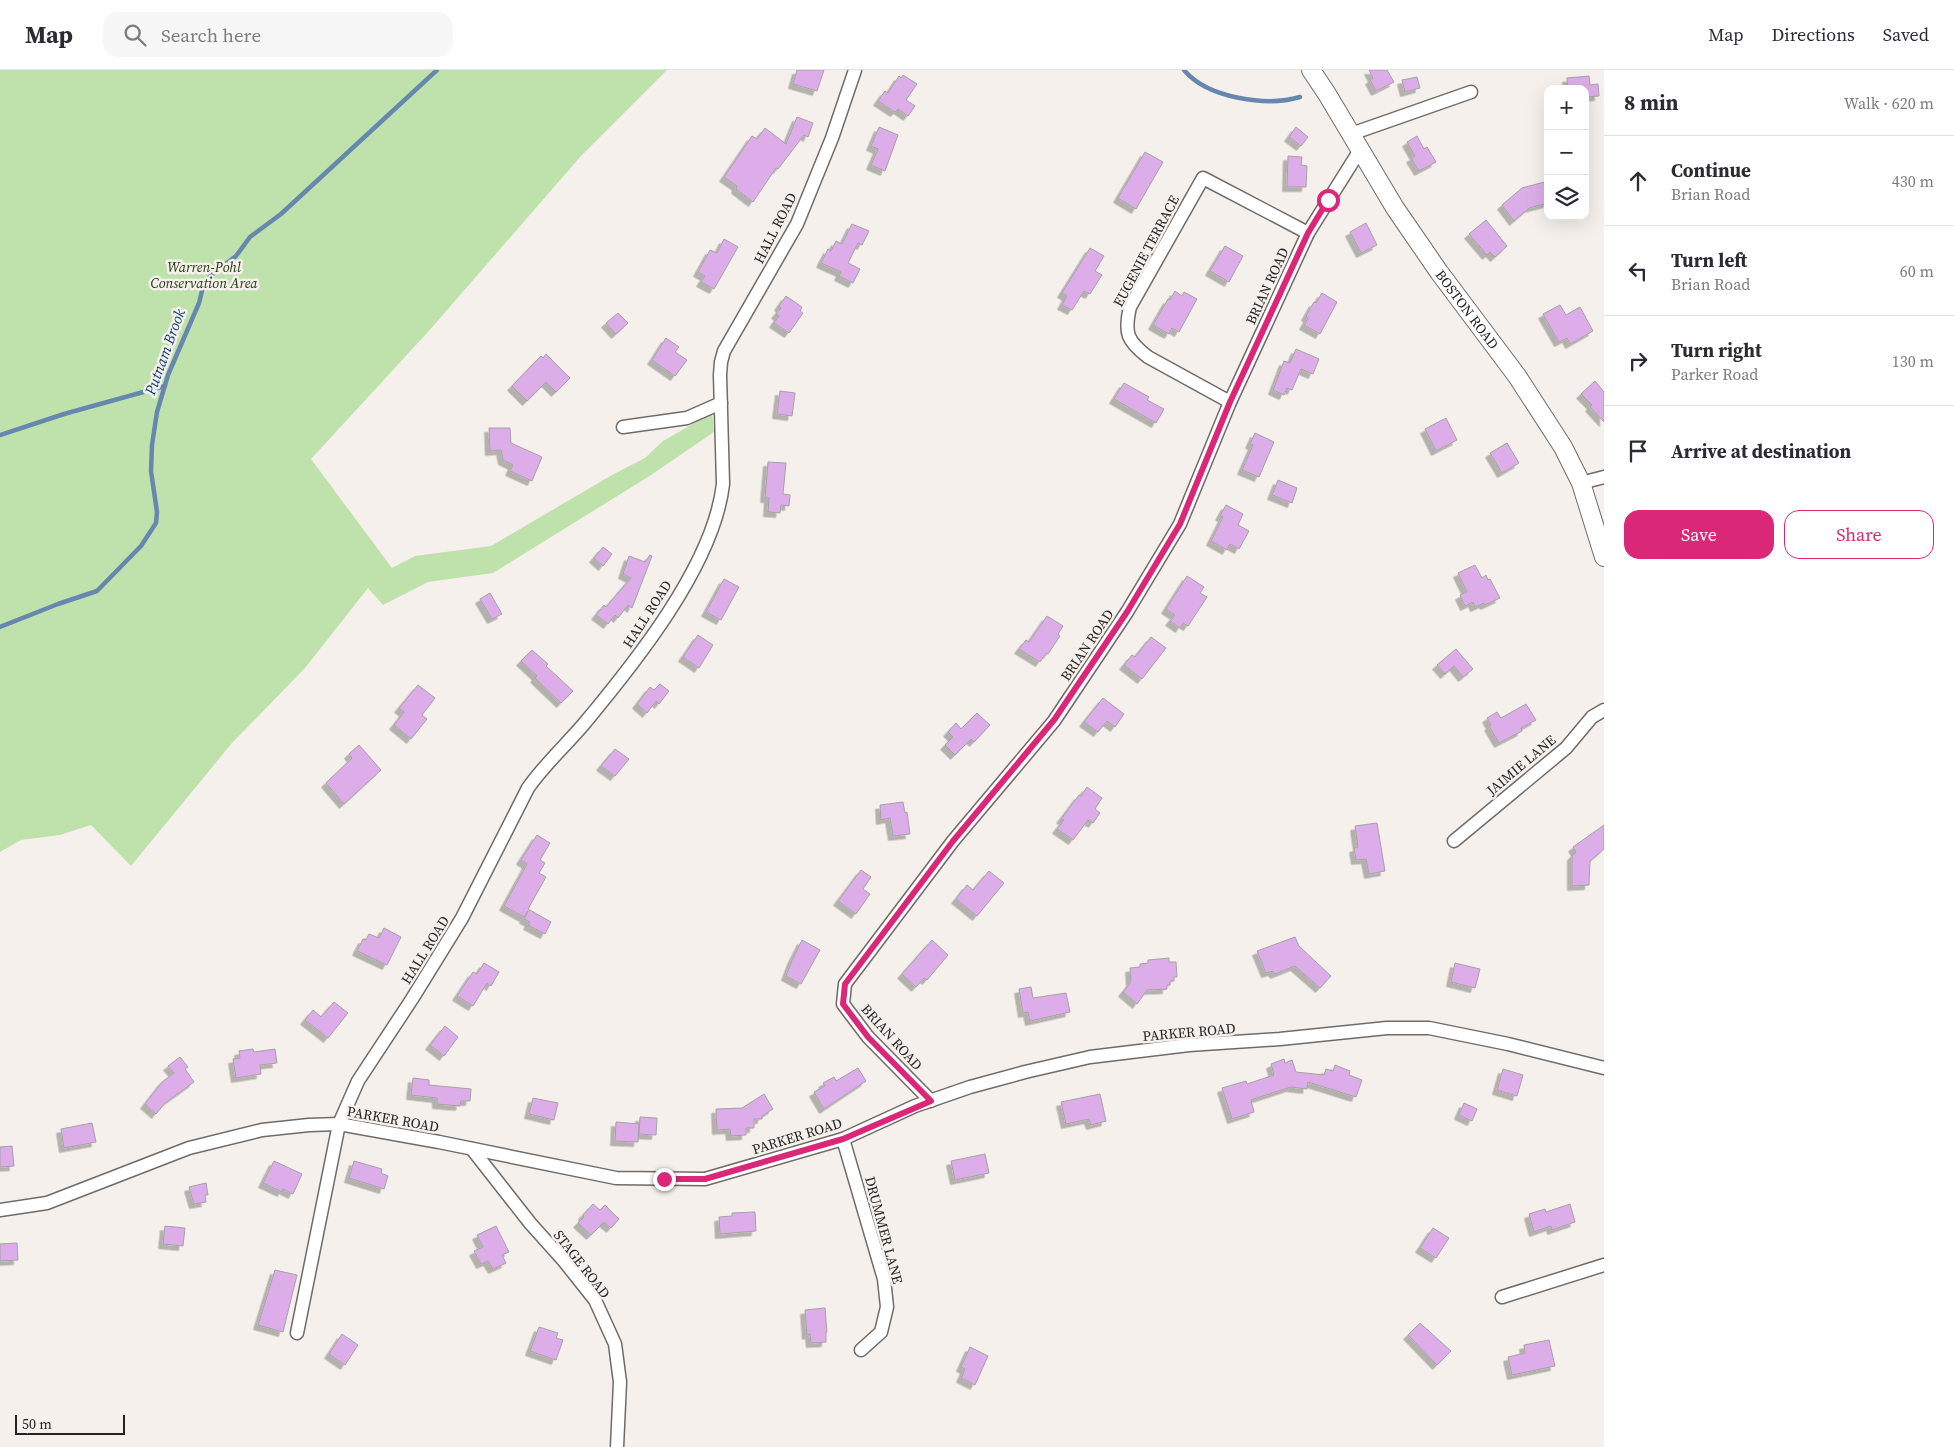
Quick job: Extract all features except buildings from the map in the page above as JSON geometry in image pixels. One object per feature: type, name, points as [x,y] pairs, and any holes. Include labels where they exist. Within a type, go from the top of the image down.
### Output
[{"type":"main road","name":"BOSTON ROAD","points":[[1311,70],[1415,237],[1534,402],[1563,446],[1581,483],[1604,557]]},
{"type":"street","name":"HALL ROAD","points":[[297,1333],[339,1124],[358,1080],[412,999],[462,918],[528,788],[539,772],[583,725],[647,644],[686,581],[711,532],[722,499],[724,462],[720,375],[723,355],[797,224],[832,138],[856,70]]},
{"type":"street","points":[[1351,134],[1471,92]]},
{"type":"street","name":"BRIAN ROAD","points":[[931,1101],[868,1037],[843,1004],[845,984],[953,841],[1054,720],[1127,612],[1180,524],[1230,402],[1308,233],[1360,150]]},
{"type":"street","name":"EUGENIE TERRACE","points":[[1230,402],[1148,357],[1136,348],[1128,337],[1126,323],[1130,308],[1203,178],[1308,233]]},
{"type":"street","points":[[623,426],[686,418],[721,403]]},
{"type":"street","points":[[1581,483],[1604,477]]},
{"type":"street","name":"JAIMIE LANE","points":[[1454,841],[1566,748],[1592,717],[1604,710]]},
{"type":"street","name":"PARKER ROAD","points":[[0,1210],[47,1203],[189,1148],[262,1130],[339,1124],[616,1178],[705,1179],[843,1139],[931,1101],[970,1087],[1090,1057],[1190,1045],[1280,1039],[1386,1028],[1429,1028],[1508,1044],[1604,1068]]},
{"type":"street","name":"DRUMMER LANE","points":[[843,1139],[884,1279],[887,1307],[881,1332],[861,1350]]},
{"type":"street","name":"STAGE ROAD","points":[[472,1149],[530,1223],[596,1300],[615,1344],[620,1382],[617,1447]]},
{"type":"street","points":[[1502,1297],[1604,1265]]},
{"type":"green space","name":"Warren-Pohl Conservation Area","points":[[0,70],[667,70],[581,156],[427,333],[311,459],[392,568],[415,556],[491,546],[612,475],[645,458],[663,441],[712,413],[714,432],[648,477],[493,573],[428,582],[383,605],[368,588],[305,668],[232,743],[131,866],[91,825],[60,835],[21,840],[0,852]]},
{"type":"waterway","name":"Putnam Brook","points":[[0,627],[97,591],[141,546],[156,523],[157,512],[151,471],[152,445],[157,412],[168,375],[199,303],[203,287],[210,276],[236,256],[250,237],[281,214],[437,70]]},
{"type":"waterway","name":"Putnam Brook","points":[[1184,70],[1194,80],[1207,87],[1238,98],[1271,101],[1300,97]]},
{"type":"waterway","points":[[0,435],[64,414],[165,386]]},
{"type":"route","points":[[664,1179],[705,1179],[843,1139],[915,1106],[931,1101],[868,1037],[843,1004],[845,984],[891,926],[953,841],[1054,720],[1127,612],[1180,524],[1230,402],[1308,233],[1328,200]]}]
